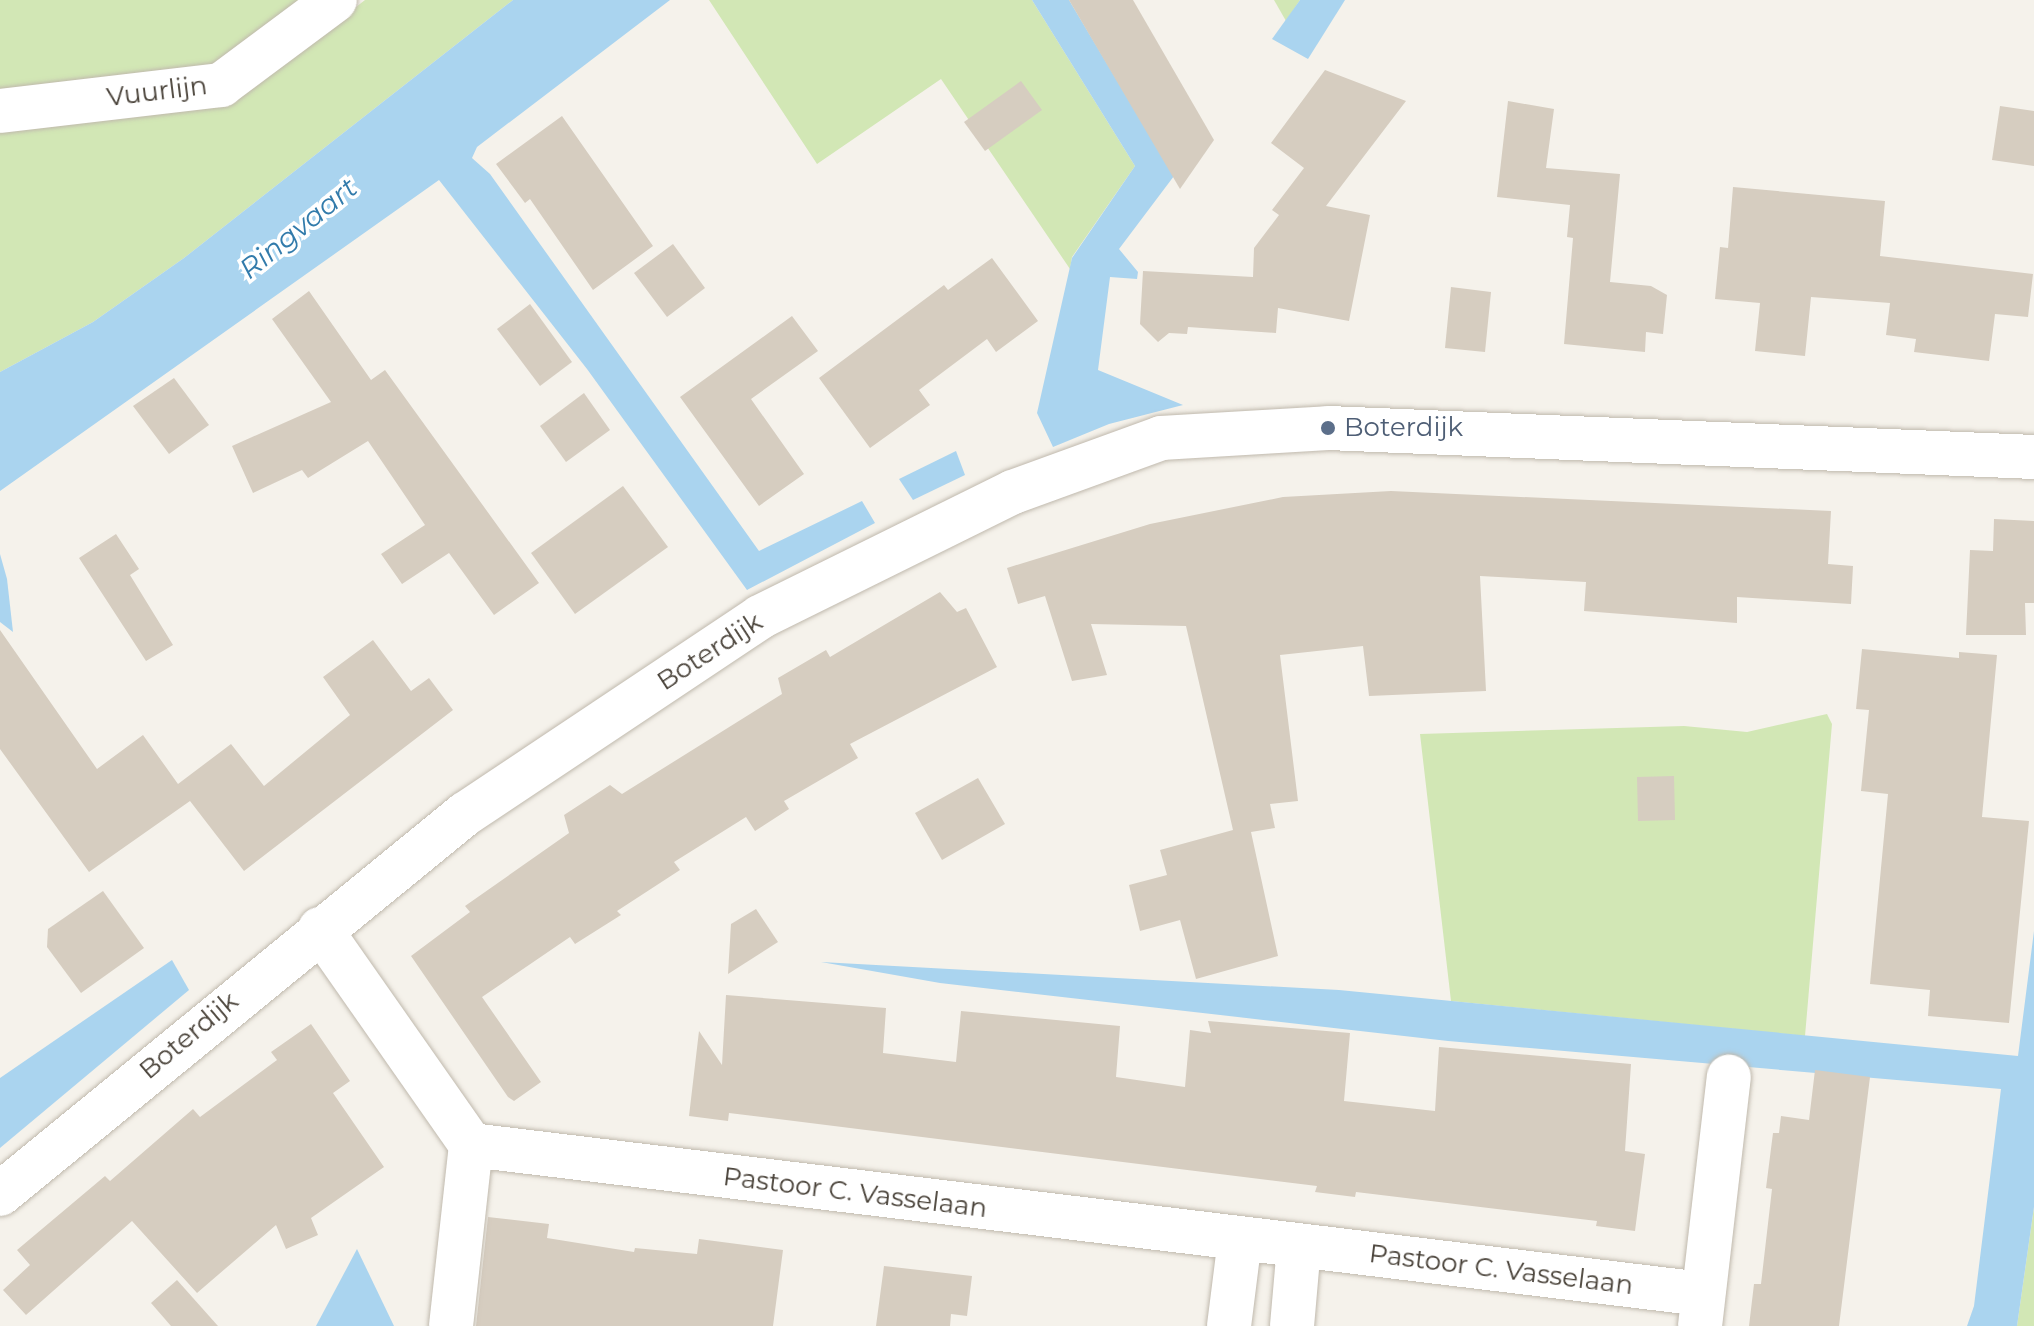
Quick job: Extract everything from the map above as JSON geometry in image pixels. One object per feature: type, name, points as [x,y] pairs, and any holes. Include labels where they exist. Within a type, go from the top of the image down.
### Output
[{"type":"street","name":"Vuurlijn","points":[[0,111],[221,85],[335,0]]},
{"type":"street","name":"Boterdijk","points":[[0,1194],[320,929],[465,814],[760,617],[1013,492],[1161,438],[1328,428],[2034,457]]},
{"type":"street","points":[[320,929],[471,1145],[451,1326]]},
{"type":"street","points":[[1702,1310],[1729,1077]]},
{"type":"street","name":"Pastoor C. Vasselaan","points":[[471,1145],[1299,1246],[1702,1310]]},
{"type":"street","points":[[1229,1326],[1240,1239]]},
{"type":"street","points":[[1292,1326],[1299,1246]]},
{"type":"green space","points":[[0,0],[307,0],[216,65],[0,92]]},
{"type":"green space","points":[[365,0],[513,0],[184,258],[93,322],[0,372],[0,131],[268,76]]},
{"type":"green space","points":[[709,0],[1032,0],[1135,166],[1072,257],[1070,269],[941,79],[817,164]]},
{"type":"green space","points":[[1274,0],[1300,0],[1286,21]]},
{"type":"green space","points":[[1827,714],[1832,724],[1805,1036],[1451,1001],[1420,734],[1684,726],[1747,732]]},
{"type":"green space","points":[[2034,1207],[2034,1326],[2017,1326]]},
{"type":"water","name":"Ringvaart","points":[[513,0],[670,0],[477,147],[472,158],[490,174],[759,551],[862,501],[875,523],[747,590],[587,369],[439,180],[0,491],[0,372],[93,322],[184,258]]},
{"type":"water","points":[[1032,0],[1069,0],[1174,176],[1119,249],[1138,272],[1137,279],[1110,277],[1098,370],[1183,405],[1109,424],[1053,447],[1037,413],[1072,258],[1135,166]]},
{"type":"water","points":[[1300,0],[1345,0],[1308,59],[1272,39]]},
{"type":"water","points":[[956,451],[965,475],[913,500],[899,479]]},
{"type":"water","points":[[0,554],[7,579],[13,632],[0,622]]},
{"type":"water","points":[[2034,931],[2034,1207],[2017,1326],[1967,1326],[1974,1306],[2001,1089],[1448,1041],[940,983],[821,962],[1339,990],[2018,1056]]},
{"type":"water","points":[[172,960],[189,990],[0,1148],[0,1078]]},
{"type":"water","points":[[357,1249],[394,1326],[316,1326]]},
{"type":"building","points":[[1069,0],[1133,0],[1214,140],[1180,189]]},
{"type":"building","points":[[1325,70],[1406,101],[1326,206],[1370,215],[1349,321],[1278,308],[1276,333],[1188,327],[1187,334],[1169,333],[1158,342],[1140,324],[1143,271],[1253,277],[1254,248],[1279,215],[1272,210],[1304,168],[1271,143]]},
{"type":"building","points":[[1021,81],[1042,110],[985,151],[964,122]]},
{"type":"building","points":[[1508,101],[1554,109],[1546,168],[1620,174],[1610,282],[1651,286],[1667,295],[1663,334],[1646,332],[1645,352],[1564,344],[1573,238],[1567,237],[1570,205],[1497,197]]},
{"type":"building","points":[[2000,106],[2034,111],[2034,166],[1992,160]]},
{"type":"building","points":[[562,116],[653,246],[593,290],[530,199],[525,203],[496,164]]},
{"type":"building","points":[[1733,187],[1885,201],[1880,256],[2033,274],[2028,317],[1995,314],[1989,361],[1914,352],[1916,339],[1886,335],[1890,303],[1811,297],[1805,356],[1755,351],[1760,303],[1715,299],[1720,247],[1728,248]]},
{"type":"building","points":[[673,244],[705,288],[667,317],[634,273]]},
{"type":"building","points":[[992,258],[1038,321],[996,352],[987,339],[919,390],[930,405],[870,448],[819,378],[944,285],[948,290]]},
{"type":"building","points":[[1451,287],[1491,292],[1485,352],[1445,348]]},
{"type":"building","points":[[309,291],[371,380],[385,370],[539,583],[494,615],[449,553],[402,584],[381,554],[425,525],[368,441],[308,478],[302,470],[253,493],[232,446],[331,402],[272,319]]},
{"type":"building","points":[[530,304],[572,362],[540,386],[497,329]]},
{"type":"building","points":[[792,316],[818,351],[751,399],[804,474],[759,506],[680,397]]},
{"type":"building","points":[[174,378],[209,425],[169,454],[133,406]]},
{"type":"building","points":[[584,393],[610,430],[566,462],[540,426]]},
{"type":"building","points":[[623,486],[668,547],[575,614],[531,553]]},
{"type":"building","points":[[1391,491],[1831,511],[1828,564],[1853,566],[1851,604],[1737,597],[1737,623],[1584,611],[1586,582],[1480,576],[1486,691],[1369,696],[1363,646],[1280,655],[1298,801],[1270,804],[1275,828],[1251,832],[1278,956],[1196,979],[1180,920],[1140,931],[1129,885],[1167,875],[1160,850],[1233,830],[1186,626],[1091,624],[1107,675],[1072,681],[1045,596],[1018,604],[1007,568],[1150,524],[1283,497]]},
{"type":"building","points":[[1994,519],[2034,521],[2034,603],[2025,603],[2026,635],[1966,635],[1970,550],[1993,551]]},
{"type":"building","points":[[116,534],[139,569],[130,575],[173,645],[146,661],[79,558]]},
{"type":"building","points":[[940,592],[957,612],[966,608],[997,667],[850,744],[858,758],[784,801],[789,809],[755,831],[746,817],[674,862],[680,870],[617,911],[621,915],[575,944],[570,937],[482,997],[541,1082],[514,1101],[508,1097],[411,956],[470,912],[465,906],[569,833],[564,815],[610,785],[622,794],[782,694],[778,678],[826,650],[830,657]]},
{"type":"building","points":[[0,630],[97,769],[143,735],[178,784],[231,744],[264,786],[350,715],[323,677],[373,640],[411,691],[429,678],[453,710],[244,871],[190,801],[89,872],[0,749]]},
{"type":"building","points":[[1862,649],[1959,658],[1959,652],[1997,655],[1982,817],[2029,821],[2009,1023],[1928,1016],[1930,990],[1870,984],[1888,794],[1861,791],[1869,710],[1856,709]]},
{"type":"building","points":[[1674,776],[1675,820],[1638,821],[1637,777]]},
{"type":"building","points":[[978,778],[1005,824],[942,860],[915,813]]},
{"type":"building","points":[[103,891],[144,948],[81,993],[47,947],[48,929]]},
{"type":"building","points":[[756,909],[778,942],[728,974],[731,924]]},
{"type":"building","points":[[726,995],[886,1008],[883,1053],[956,1062],[961,1011],[1120,1026],[1116,1077],[1185,1087],[1190,1030],[1211,1033],[1208,1021],[1350,1033],[1344,1101],[1435,1111],[1439,1047],[1631,1064],[1625,1151],[1645,1154],[1635,1231],[1596,1226],[1597,1221],[1356,1192],[1355,1197],[1315,1192],[1317,1186],[729,1113],[728,1121],[689,1116],[699,1031],[722,1065]]},
{"type":"building","points":[[311,1024],[350,1081],[333,1093],[384,1167],[311,1218],[318,1235],[286,1249],[276,1225],[197,1293],[132,1221],[26,1315],[3,1290],[30,1265],[17,1250],[105,1176],[110,1181],[193,1109],[200,1117],[277,1060],[271,1052]]},
{"type":"building","points":[[1815,1070],[1870,1077],[1839,1326],[1749,1326],[1754,1284],[1761,1284],[1772,1189],[1766,1188],[1773,1133],[1779,1133],[1781,1116],[1809,1120]]},
{"type":"building","points":[[488,1217],[549,1224],[547,1238],[634,1252],[635,1248],[697,1254],[699,1239],[783,1250],[773,1326],[476,1326]]},
{"type":"building","points":[[884,1266],[972,1276],[967,1316],[951,1314],[950,1326],[876,1326]]},
{"type":"building","points":[[177,1280],[218,1326],[171,1326],[151,1303]]},
{"type":"place","name":"Boterdijk","points":[[1328,428]]}]
